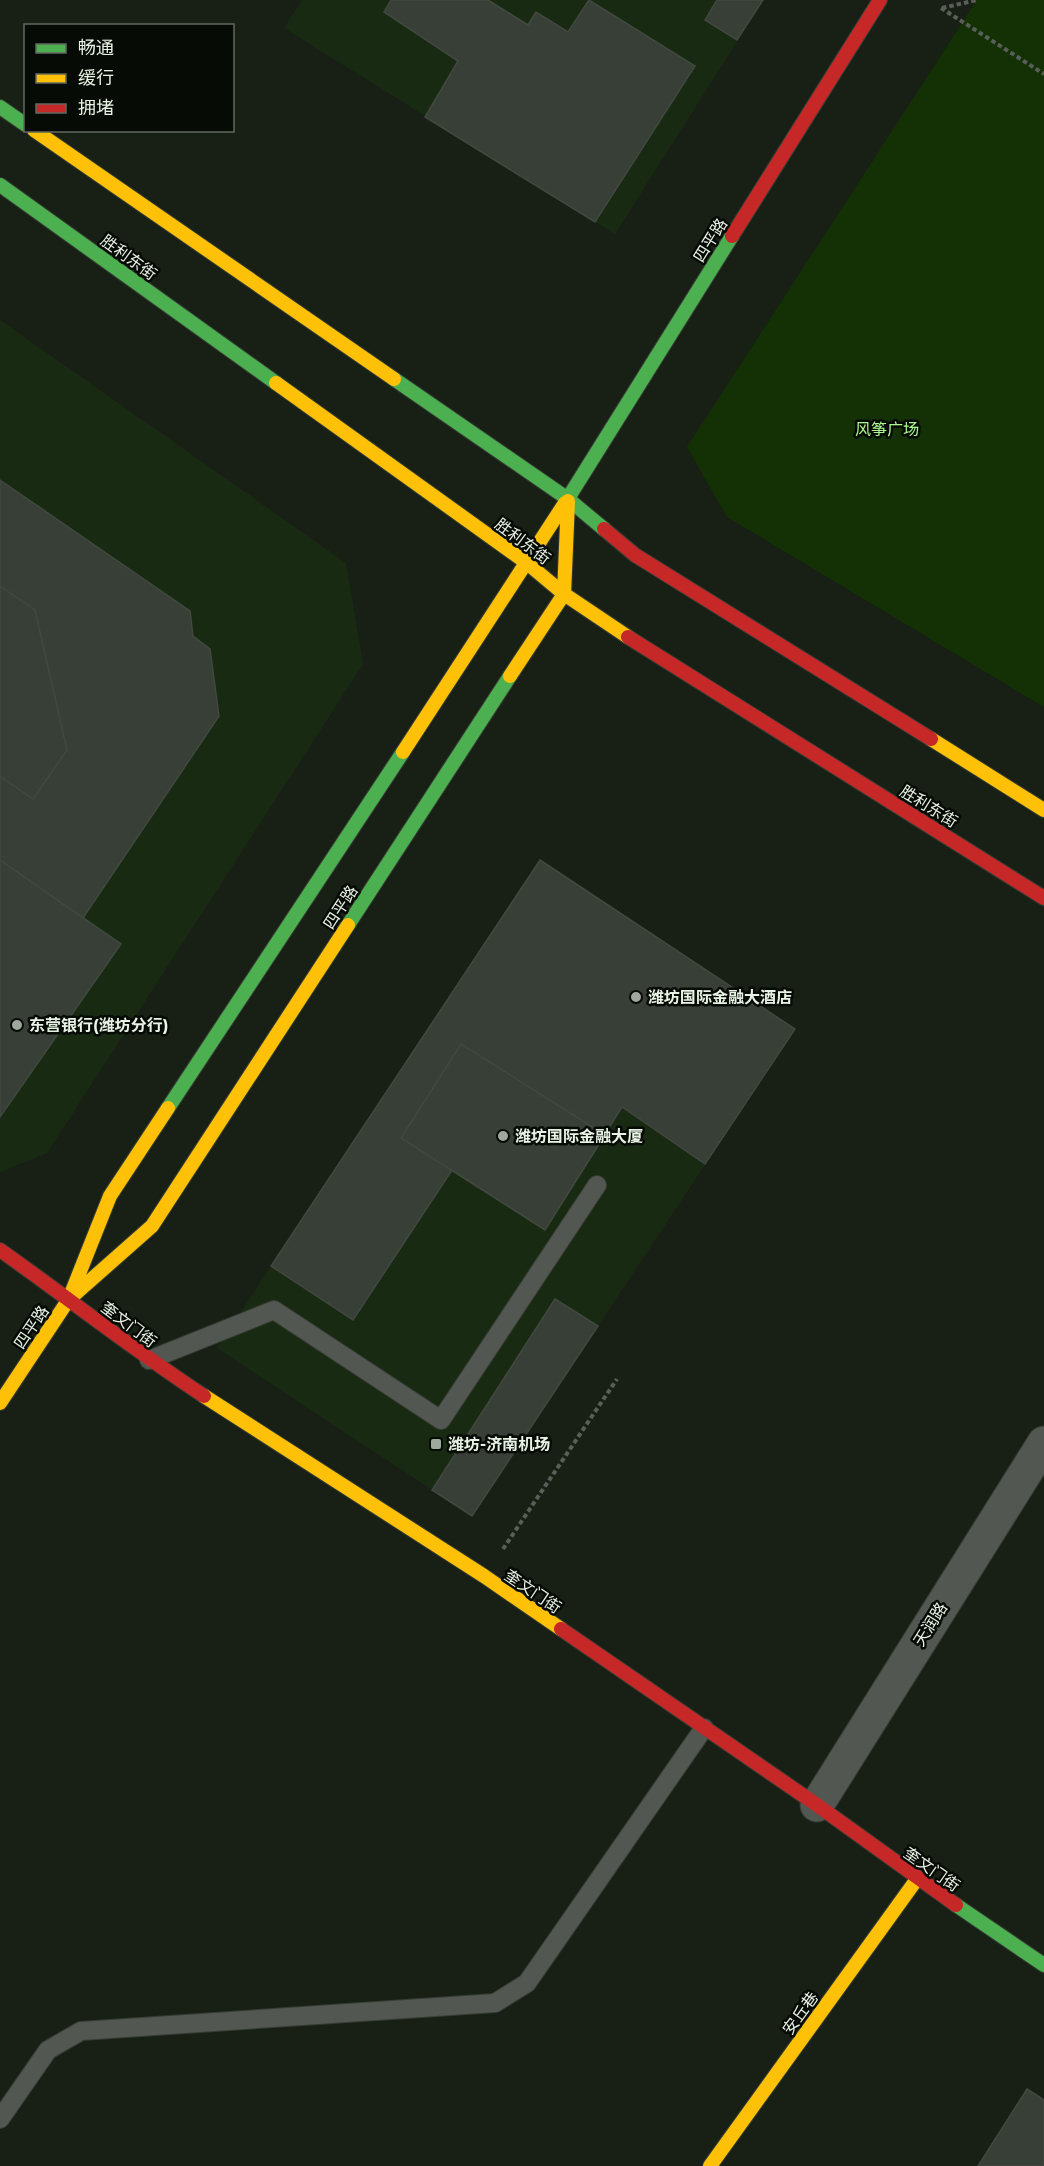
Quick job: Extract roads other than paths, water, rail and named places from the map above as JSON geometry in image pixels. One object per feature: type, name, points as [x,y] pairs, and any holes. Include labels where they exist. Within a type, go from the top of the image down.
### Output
[{"type":"street","name":"四平路","points":[[0,1403],[69,1299],[110,1196],[527,563],[880,0]]},
{"type":"street","points":[[0,107],[24,124]]},
{"type":"street","points":[[37,132],[568,499],[635,555],[1044,810]]},
{"type":"street","name":"胜利东街","points":[[0,185],[527,563],[596,617],[1044,898]]},
{"type":"street","name":"四平路","points":[[69,1299],[152,1226],[564,594],[568,499]]},
{"type":"street","name":"奎文门街","points":[[0,1250],[149,1360],[484,1576],[817,1805],[917,1879],[1044,1965]]},
{"type":"street","name":"天润路","points":[[817,1805],[1044,1443]]},
{"type":"street","name":"安丘巷","points":[[710,2166],[917,1879]]},
{"type":"lane","points":[[149,1360],[274,1310],[441,1420],[597,1185]]},
{"type":"lane","points":[[0,2119],[48,2050],[81,2031],[495,2003],[527,1983],[704,1728]]},
{"type":"place","name":"潍坊国际金融大酒店","points":[[636,997]]},
{"type":"place","name":"东营银行(潍坊分行)","points":[[17,1025]]},
{"type":"place","name":"潍坊国际金融大厦","points":[[503,1136]]},
{"type":"place","name":"潍坊-济南机场","points":[[436,1444]]},
{"type":"park label","name":"风筝广场","points":[[887,429]]}]
